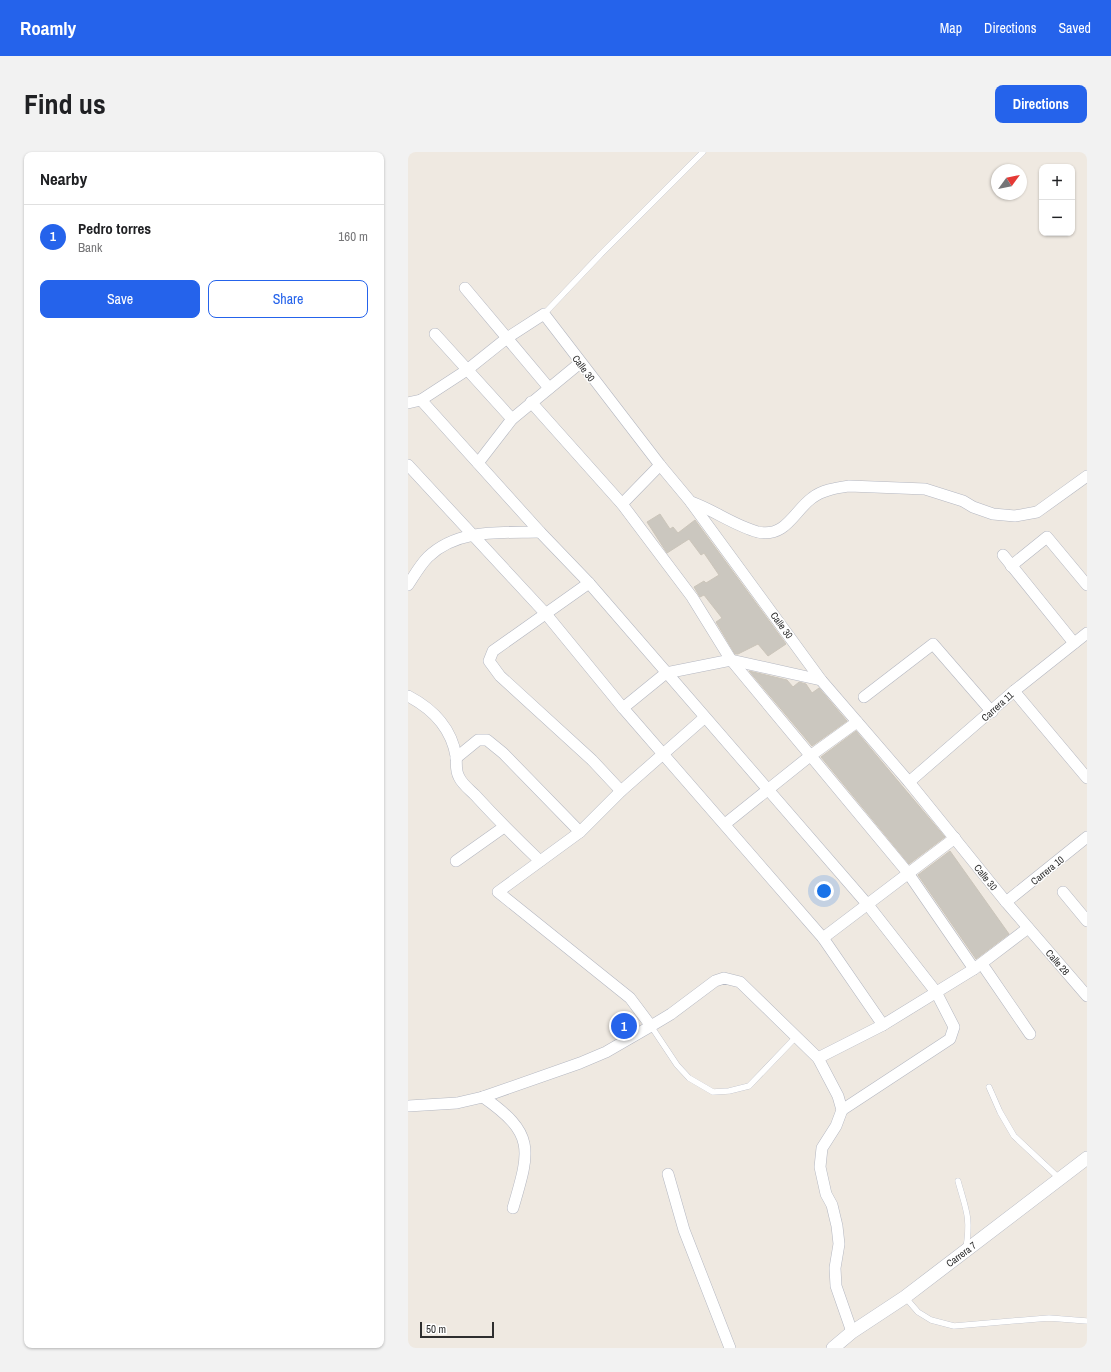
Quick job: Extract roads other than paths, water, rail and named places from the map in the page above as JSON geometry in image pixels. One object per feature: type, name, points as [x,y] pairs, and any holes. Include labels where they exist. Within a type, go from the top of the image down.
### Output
[{"type":"street","points":[[465,288],[549,388]]},
{"type":"street","points":[[408,402],[421,400],[467,370],[507,338],[544,314]]},
{"type":"street","name":"Calle 30","points":[[544,314],[580,363],[690,501],[821,680],[909,782],[1028,928]]},
{"type":"street","points":[[435,334],[512,419]]},
{"type":"street","points":[[478,463],[512,419],[580,363]]},
{"type":"street","points":[[421,400],[540,532],[590,583],[666,674],[868,905],[936,992],[954,1027],[950,1039],[842,1110],[836,1126],[822,1148],[820,1167],[826,1194],[832,1205],[837,1226],[839,1244],[835,1268],[836,1286],[852,1332]]},
{"type":"street","points":[[531,402],[622,504],[692,597],[731,660],[908,873],[1030,1034]]},
{"type":"street","points":[[408,465],[474,534],[546,614],[662,754],[725,824],[823,938],[883,1025]]},
{"type":"street","points":[[622,504],[660,465]]},
{"type":"street","points":[[690,501],[754,531],[766,533],[778,530],[788,525],[812,498],[822,492],[841,487],[925,489],[963,501],[988,513],[1015,516],[1037,512],[1087,476]]},
{"type":"street","points":[[408,585],[428,557],[454,540],[474,534],[540,532]]},
{"type":"street","points":[[1011,566],[1047,537],[1087,585]]},
{"type":"street","points":[[1003,555],[1074,643]]},
{"type":"street","points":[[590,583],[493,651],[489,661],[500,676],[592,760],[621,790]]},
{"type":"street","name":"Carrera 11","points":[[909,782],[992,712],[1014,691],[1087,633]]},
{"type":"street","points":[[864,697],[933,644],[992,712]]},
{"type":"street","points":[[623,708],[666,674],[731,660],[821,680]]},
{"type":"street","points":[[1014,691],[1087,778]]},
{"type":"street","points":[[408,696],[425,705],[436,715],[448,734],[456,758],[456,766],[459,777],[504,827],[540,861]]},
{"type":"street","points":[[651,1026],[630,998],[498,892],[580,832],[621,790],[704,718]]},
{"type":"street","points":[[725,824],[810,756],[857,722]]},
{"type":"street","points":[[456,758],[478,740],[487,740],[503,753],[580,832]]},
{"type":"street","points":[[456,861],[504,827]]},
{"type":"street","name":"Carrera 10","points":[[1006,902],[1087,837]]},
{"type":"street","points":[[823,938],[955,838]]},
{"type":"street","points":[[1063,892],[1087,921]]},
{"type":"street","points":[[818,1058],[883,1025],[978,967],[1028,928]]},
{"type":"street","name":"Calle 28","points":[[1028,928],[1087,996]]},
{"type":"street","points":[[408,1106],[457,1103],[483,1096],[580,1063],[606,1052],[672,1014],[715,982],[724,978],[732,979],[746,987],[818,1058],[838,1096],[842,1110]]},
{"type":"street","points":[[483,1096],[500,1109],[517,1126],[526,1144],[524,1172],[513,1208]]},
{"type":"street","name":"Carrera 7","points":[[833,1348],[852,1332],[905,1297],[1087,1158]]},
{"type":"street","points":[[668,1174],[684,1230],[730,1348]]},
{"type":"lane","points":[[544,314],[600,255],[703,152]]},
{"type":"lane","points":[[651,1026],[677,1065],[688,1078],[713,1092],[729,1091],[749,1086],[796,1036]]},
{"type":"lane","points":[[989,1086],[1000,1112],[1014,1136],[1060,1179]]},
{"type":"lane","points":[[958,1180],[968,1213],[968,1232],[965,1251]]},
{"type":"lane","points":[[905,1297],[918,1312],[931,1320],[954,1326],[1049,1318],[1087,1320]]},
{"type":"place","name":"Pedro torres","points":[[624,1026]]}]
